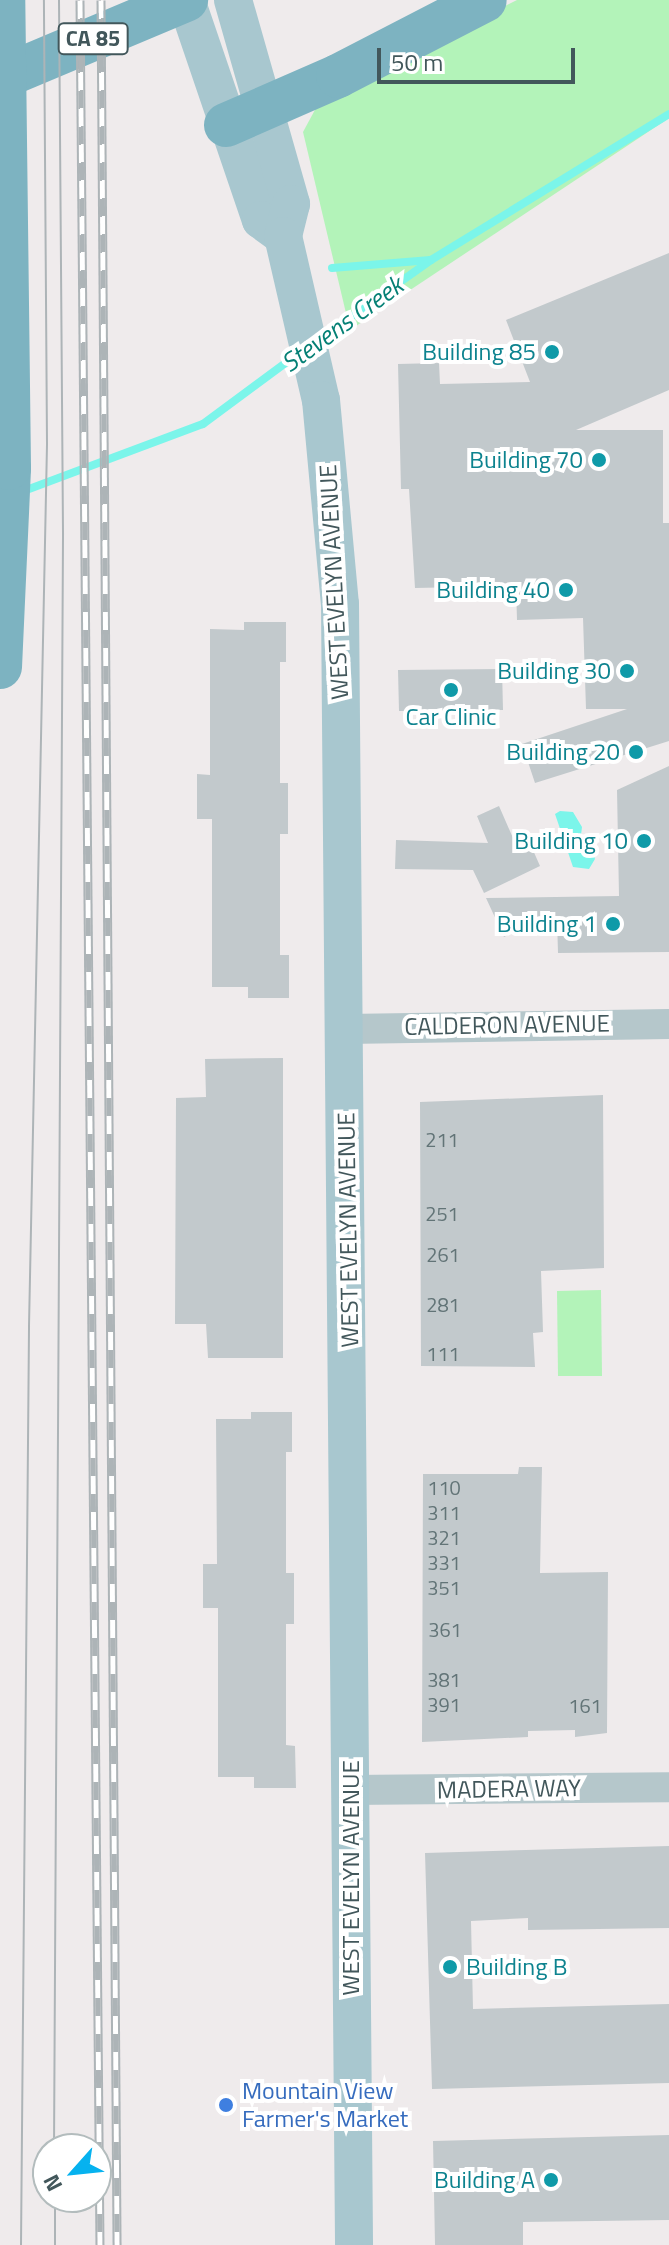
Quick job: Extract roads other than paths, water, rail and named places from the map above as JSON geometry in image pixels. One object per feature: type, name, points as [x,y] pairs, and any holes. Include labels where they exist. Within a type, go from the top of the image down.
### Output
[{"type":"highway","points":[[0,667],[9,468],[3,246],[3,0]]},
{"type":"highway","name":"CA 85","points":[[0,78],[186,0]]},
{"type":"highway","points":[[245,117],[485,0]]},
{"type":"main road","points":[[186,0],[245,117]]},
{"type":"main road","points":[[233,0],[245,117]]},
{"type":"main road","name":"WEST EVELYN AVENUE","points":[[245,117],[291,204],[283,236],[303,311],[321,400],[341,634],[350,1790],[357,2240]]},
{"type":"street","name":"CALDERON AVENUE","points":[[346,1029],[669,1024]]},
{"type":"street","name":"MADERA WAY","points":[[350,1790],[669,1787]]},
{"type":"water","points":[[560,811],[573,812],[582,827],[580,843],[592,848],[595,859],[589,869],[573,867],[555,814]]},
{"type":"waterway","name":"Stevens Creek","points":[[317,341],[431,260],[669,114]]},
{"type":"waterway","points":[[332,268],[431,260]]},
{"type":"waterway","name":"Stevens Creek","points":[[21,492],[203,424],[299,353]]},
{"type":"tram line","points":[[21,2245],[29,1326],[47,443],[44,0]]},
{"type":"tram line","points":[[54,2133],[63,533],[59,0]]},
{"type":"tram line","points":[[55,2213],[55,2245]]},
{"type":"railway","points":[[80,0],[100,2245]]},
{"type":"railway","points":[[101,0],[117,2245]]},
{"type":"place","name":"Building 85","points":[[552,352]]},
{"type":"place","name":"Building 70","points":[[599,460]]},
{"type":"place","name":"Building 40","points":[[566,590]]},
{"type":"place","name":"Building 30","points":[[627,671]]},
{"type":"place","name":"Car Clinic","points":[[451,690]]},
{"type":"place","name":"Building 20","points":[[636,752]]},
{"type":"place","name":"Building 10","points":[[644,841]]},
{"type":"place","name":"Building 1","points":[[613,924]]},
{"type":"place","name":"Building B","points":[[450,1967]]},
{"type":"place","name":"Mountain View Farmer's Market","points":[[226,2105]]},
{"type":"place","name":"Building A","points":[[551,2180]]}]
